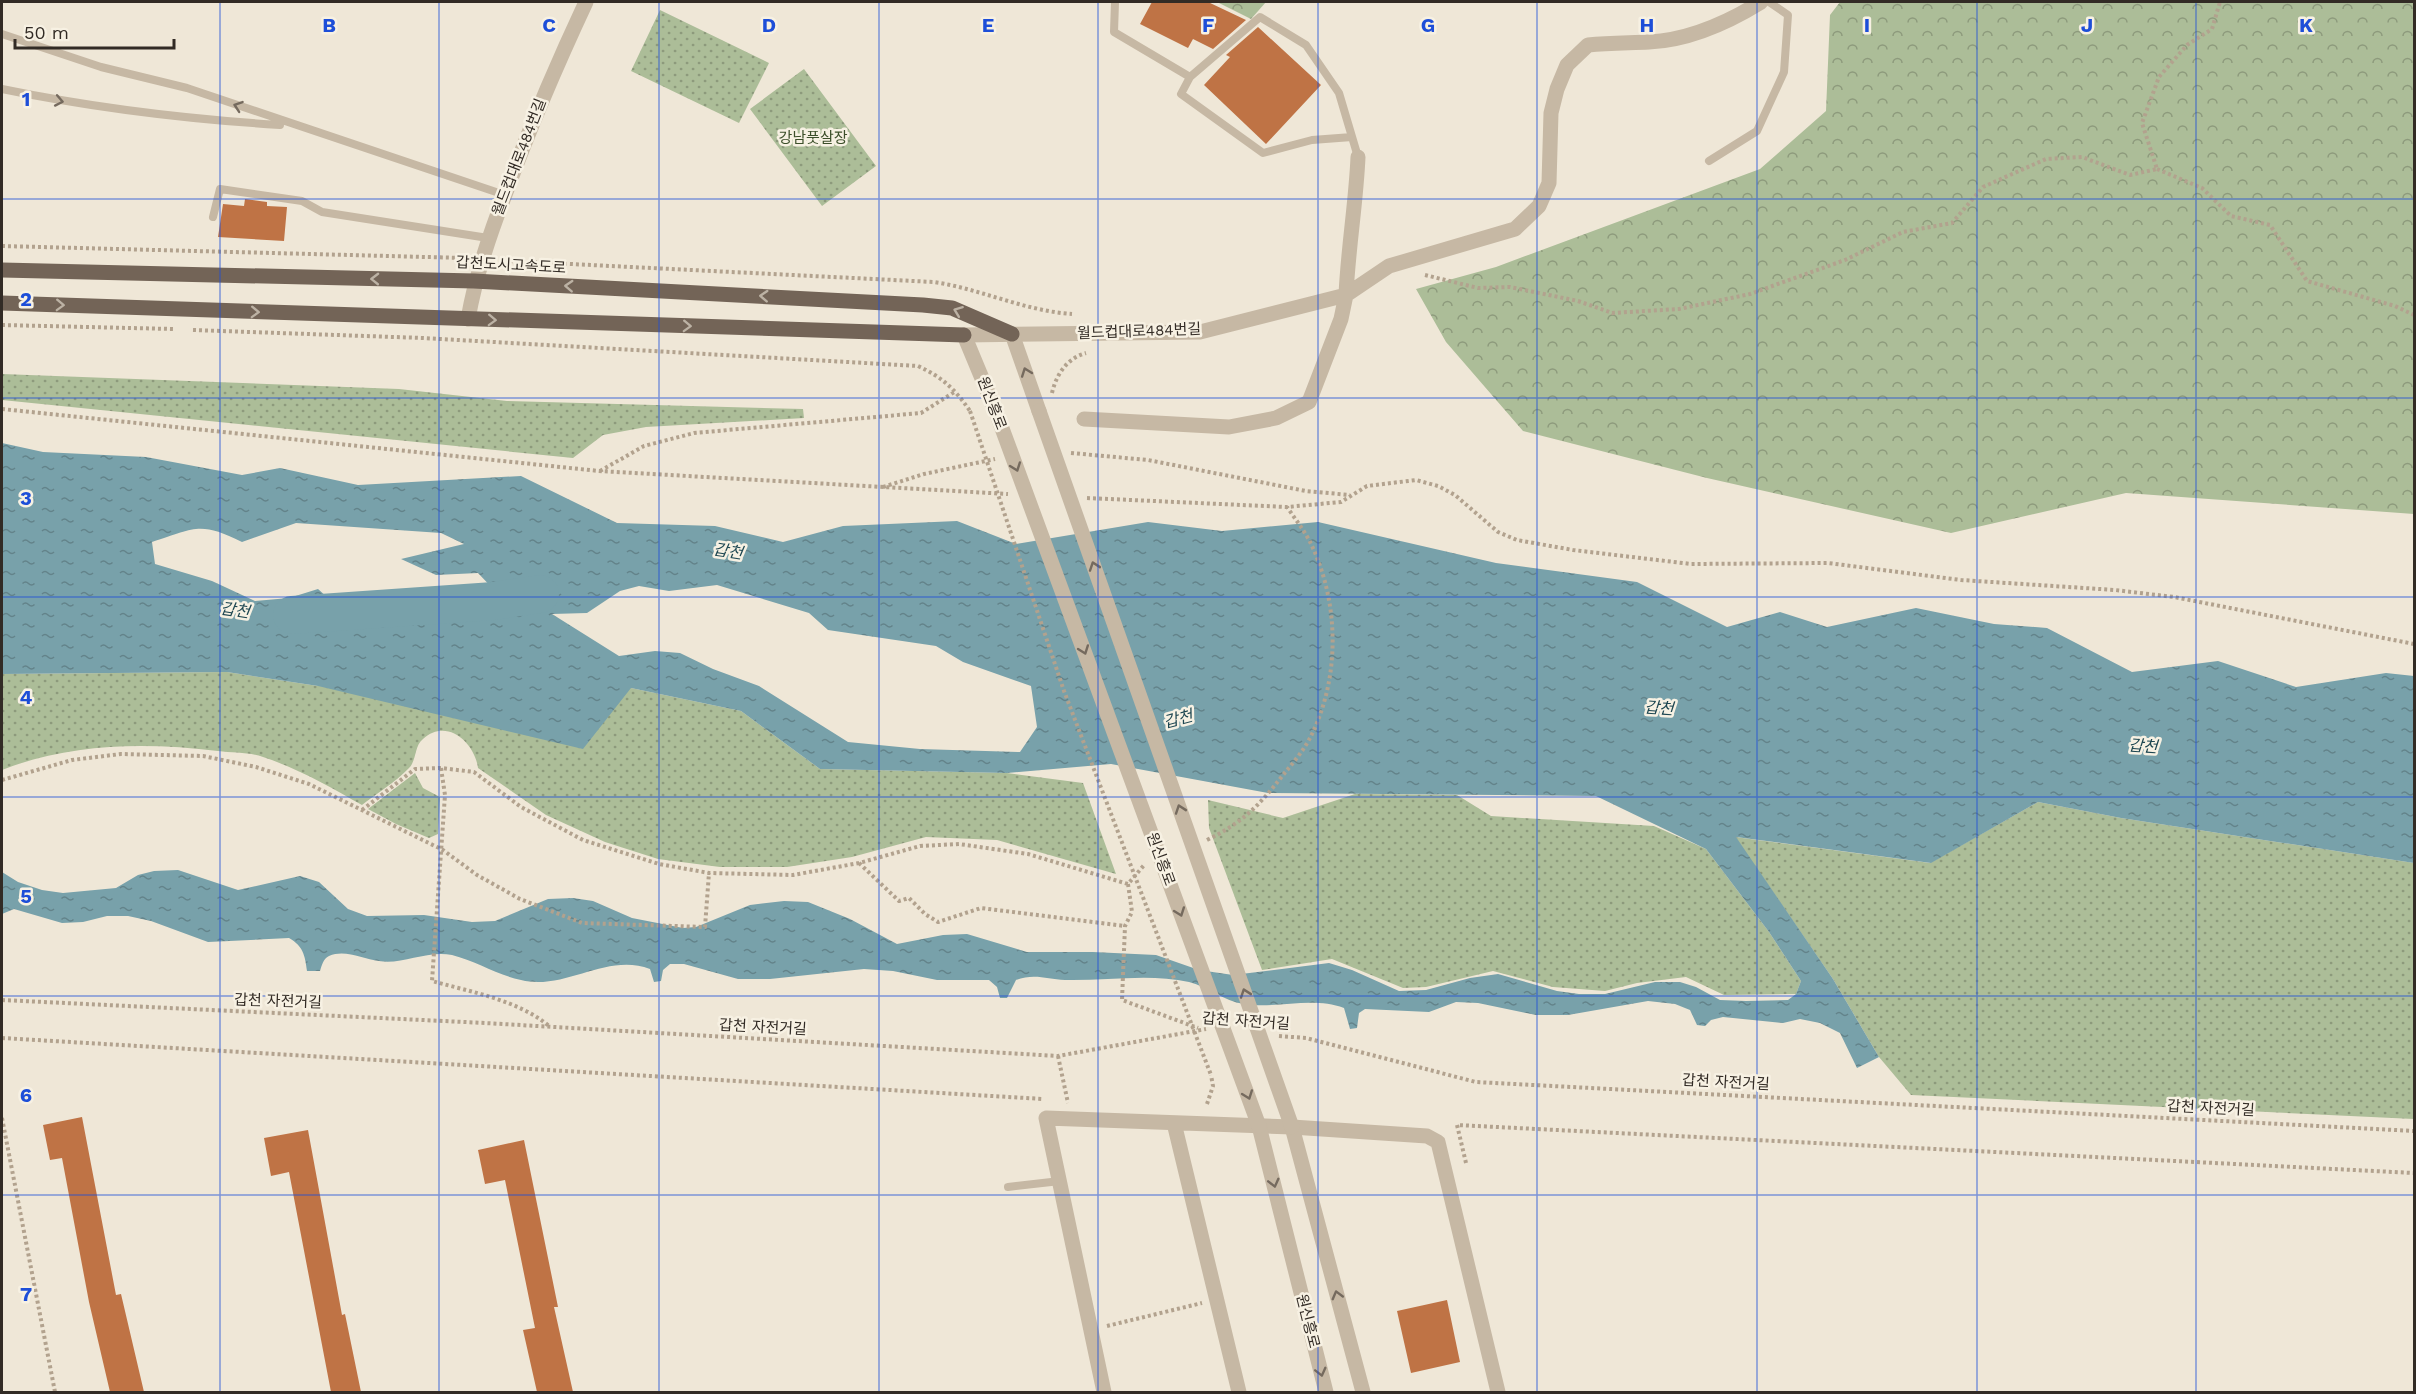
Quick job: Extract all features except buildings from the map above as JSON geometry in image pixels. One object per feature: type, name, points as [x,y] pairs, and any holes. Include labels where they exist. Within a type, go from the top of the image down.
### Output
[{"type":"main road","name":"갑천도시고속도로","points":[[2,270],[474,281],[923,305],[952,308],[1012,334]]},
{"type":"main road","points":[[2,303],[964,335]]},
{"type":"street","name":"월드컵대로484번길","points":[[468,319],[474,281],[504,195],[538,104],[586,2]]},
{"type":"street","name":"월드컵대로484번길","points":[[964,335],[1200,332],[1346,295],[1389,266],[1515,229],[1539,206],[1549,183],[1551,113],[1557,89],[1567,65],[1588,45],[1650,42],[1688,36],[1732,20],[1761,2]]},
{"type":"street","points":[[1084,419],[1229,427],[1276,418],[1309,402],[1341,319],[1346,295],[1348,243],[1357,186],[1358,157]]},
{"type":"street","points":[[1012,334],[1292,1127],[1363,1392]]},
{"type":"street","name":"원신흥로","points":[[964,335],[996,412],[1259,1126],[1326,1392]]},
{"type":"street","points":[[1104,1392],[1046,1118],[1292,1127],[1427,1136],[1438,1142],[1498,1392]]},
{"type":"street","points":[[1174,1123],[1239,1392]]},
{"type":"lane","points":[[1115,2],[1114,32],[1190,77]]},
{"type":"lane","points":[[1709,160],[1756,131],[1784,72],[1788,15],[1769,2]]},
{"type":"lane","points":[[1352,137],[1312,140],[1263,153],[1181,94],[1190,77],[1260,17],[1306,45],[1339,93],[1358,157]]},
{"type":"lane","points":[[2,34],[101,67],[187,88],[504,195]]},
{"type":"lane","points":[[2,89],[84,106],[202,120],[293,125]]},
{"type":"lane","points":[[213,217],[220,189],[302,201],[322,213],[488,238]]},
{"type":"lane","points":[[1008,1188],[1060,1181]]},
{"type":"path","points":[[2157,169],[2142,123],[2155,86],[2159,77],[2187,45],[2212,29],[2220,2]]},
{"type":"path","points":[[1422,274],[1478,288],[1510,287],[1578,301],[1611,314],[1679,309],[1750,294],[1845,260],[1903,232],[1952,223],[1983,187],[2046,159],[2082,157],[2130,175],[2157,169],[2202,188],[2231,216],[2270,225],[2307,281],[2395,306],[2415,315]]},
{"type":"path","points":[[2,246],[465,258]]},
{"type":"path","points":[[2,325],[177,329]]},
{"type":"path","points":[[189,329],[423,338],[918,366],[941,377],[956,390],[970,411],[1064,691],[1211,1075],[1213,1086],[1208,1104]]},
{"type":"path","points":[[1054,403],[1052,392],[1057,376],[1080,354],[1096,350]]},
{"type":"path","points":[[599,471],[644,446],[694,433],[921,413],[956,390]]},
{"type":"path","points":[[2,409],[599,471],[1016,495]]},
{"type":"path","points":[[1059,454],[1148,460],[1306,491],[1350,495]]},
{"type":"path","points":[[879,488],[924,474],[1005,457]]},
{"type":"path","points":[[1085,498],[1287,507],[1341,502],[1367,486],[1416,480],[1438,486],[1455,495],[1498,532],[1517,540],[1573,550],[1691,564],[1828,563],[1961,580],[2115,590],[2174,597],[2415,644]]},
{"type":"path","points":[[1204,842],[1236,826],[1248,816],[1295,760],[1312,734],[1328,682],[1334,638],[1325,587],[1312,546],[1287,507]]},
{"type":"path","points":[[2,780],[72,760],[121,753],[203,756],[256,766],[309,784],[443,850],[477,875],[520,900],[582,923],[705,927],[709,873]]},
{"type":"path","points":[[362,810],[415,769],[441,768],[474,772],[521,807],[583,840],[659,864],[709,873],[793,875],[858,863],[920,846],[959,844],[1028,854],[1128,884]]},
{"type":"path","points":[[441,768],[445,795],[443,850],[436,895],[432,981],[516,1007],[538,1016],[550,1026]]},
{"type":"path","points":[[1147,861],[1128,884],[1132,912],[1125,926],[1122,1000],[1198,1028]]},
{"type":"path","points":[[858,863],[899,901],[909,898],[925,914],[938,922],[981,908],[1125,926]]},
{"type":"path","name":"갑천 자전거길","points":[[2,1000],[550,1026],[1058,1056],[1198,1028],[1210,1029]]},
{"type":"path","name":"갑천 자전거길","points":[[1269,1035],[1305,1038],[1476,1082],[2415,1131]]},
{"type":"path","points":[[2,1038],[1068,1101]]},
{"type":"path","points":[[1058,1056],[1068,1101],[1069,1119]]},
{"type":"path","points":[[2,1118],[55,1392]]},
{"type":"path","points":[[1466,1163],[1457,1125],[2415,1173]]},
{"type":"path","points":[[1104,1327],[1203,1303]]},
{"type":"green space","points":[[1217,2],[1266,2],[1251,19]]},
{"type":"green space","points":[[1840,2],[2414,2],[2414,514],[2126,493],[1951,533],[1707,478],[1523,431],[1446,342],[1416,289],[1496,267],[1760,169],[1826,111],[1830,15]]},
{"type":"green space","name":"강남풋살장","points":[[660,10],[769,63],[739,123],[631,71]]},
{"type":"green space","name":"강남풋살장","points":[[804,69],[876,166],[822,206],[750,109]]},
{"type":"green space","points":[[2,374],[399,389],[507,401],[803,409],[804,418],[646,427],[603,435],[573,458],[2,400]]},
{"type":"green space","points":[[227,672],[318,686],[631,688],[741,711],[820,769],[1007,773],[1083,783],[1116,874],[997,840],[926,837],[852,857],[787,867],[720,867],[658,859],[605,842],[546,815],[478,768],[472,750],[466,742],[450,732],[441,731],[432,733],[423,739],[418,745],[409,768],[362,805],[289,767],[247,753],[163,746],[108,747],[54,754],[2,770],[2,674]]},
{"type":"green space","points":[[415,773],[423,788],[440,797],[438,834],[429,838],[368,809]]},
{"type":"green space","points":[[1355,794],[1457,795],[1491,816],[1654,826],[1706,849],[1769,932],[1801,981],[1796,994],[1724,995],[1686,977],[1637,983],[1605,991],[1553,987],[1493,971],[1426,987],[1403,988],[1332,959],[1262,970],[1209,828],[1208,800],[1283,818]]},
{"type":"green space","points":[[2038,802],[2121,818],[2414,863],[2414,1119],[1911,1095],[1879,1057],[1833,979],[1735,837],[1930,863]]},
{"type":"water","points":[[2,443],[43,452],[146,457],[242,475],[280,468],[358,485],[521,476],[617,523],[715,526],[783,542],[843,526],[957,521],[1016,544],[1148,522],[1222,531],[1318,522],[1496,563],[1637,582],[1727,627],[1780,612],[1827,627],[1916,608],[1994,624],[2047,628],[2132,672],[2218,661],[2296,687],[2386,673],[2414,676],[2414,863],[2121,818],[2038,802],[1931,863],[1736,837],[1833,979],[1879,1057],[1857,1068],[1840,1033],[1820,1023],[1800,1019],[1783,1023],[1723,1017],[1711,1020],[1705,1026],[1697,1025],[1690,1010],[1675,1004],[1648,1001],[1568,1015],[1536,1015],[1478,1003],[1456,1002],[1429,1012],[1365,1009],[1359,1013],[1357,1028],[1350,1029],[1344,1008],[1320,1003],[1244,1004],[1229,1000],[1189,982],[1158,978],[1065,980],[1029,977],[1016,980],[1007,998],[1000,998],[997,987],[989,980],[937,980],[893,971],[864,969],[770,979],[738,979],[684,964],[670,964],[663,970],[661,981],[654,982],[650,969],[634,965],[618,965],[554,981],[537,982],[512,978],[452,955],[433,954],[388,962],[354,955],[335,954],[327,957],[320,971],[307,971],[302,952],[289,938],[208,942],[151,921],[128,916],[107,916],[83,922],[62,923],[14,909],[2,914],[2,872],[18,882],[42,890],[63,893],[116,888],[138,875],[154,871],[178,870],[238,890],[300,876],[319,882],[348,909],[367,916],[424,915],[472,922],[495,921],[548,899],[573,898],[593,901],[632,918],[683,928],[696,927],[750,905],[784,901],[808,902],[850,919],[897,944],[943,935],[967,934],[1027,952],[1156,955],[1199,970],[1233,975],[1329,963],[1352,970],[1399,991],[1426,990],[1470,978],[1498,974],[1557,991],[1579,994],[1605,994],[1655,982],[1680,982],[1696,987],[1720,1000],[1788,1000],[1796,994],[1801,981],[1769,932],[1706,849],[1596,796],[1268,793],[1111,764],[1007,773],[820,769],[741,711],[631,688],[583,749],[318,686],[227,672],[2,674]],"holes":[[[296,523],[441,533],[464,544],[401,559],[436,575],[478,573],[497,593],[470,620],[436,613],[402,621],[355,622],[318,589],[289,598],[255,601],[212,581],[155,564],[152,542],[188,530],[216,531],[242,542]],[[717,585],[809,613],[828,630],[936,646],[963,662],[1031,686],[1037,727],[1020,752],[920,749],[848,742],[759,686],[713,669],[680,653],[655,651],[619,656],[552,614],[587,613],[620,591],[639,586],[669,591]]]},
{"type":"waterway","name":"갑천","points":[[292,615],[494,601],[540,594]]}]
